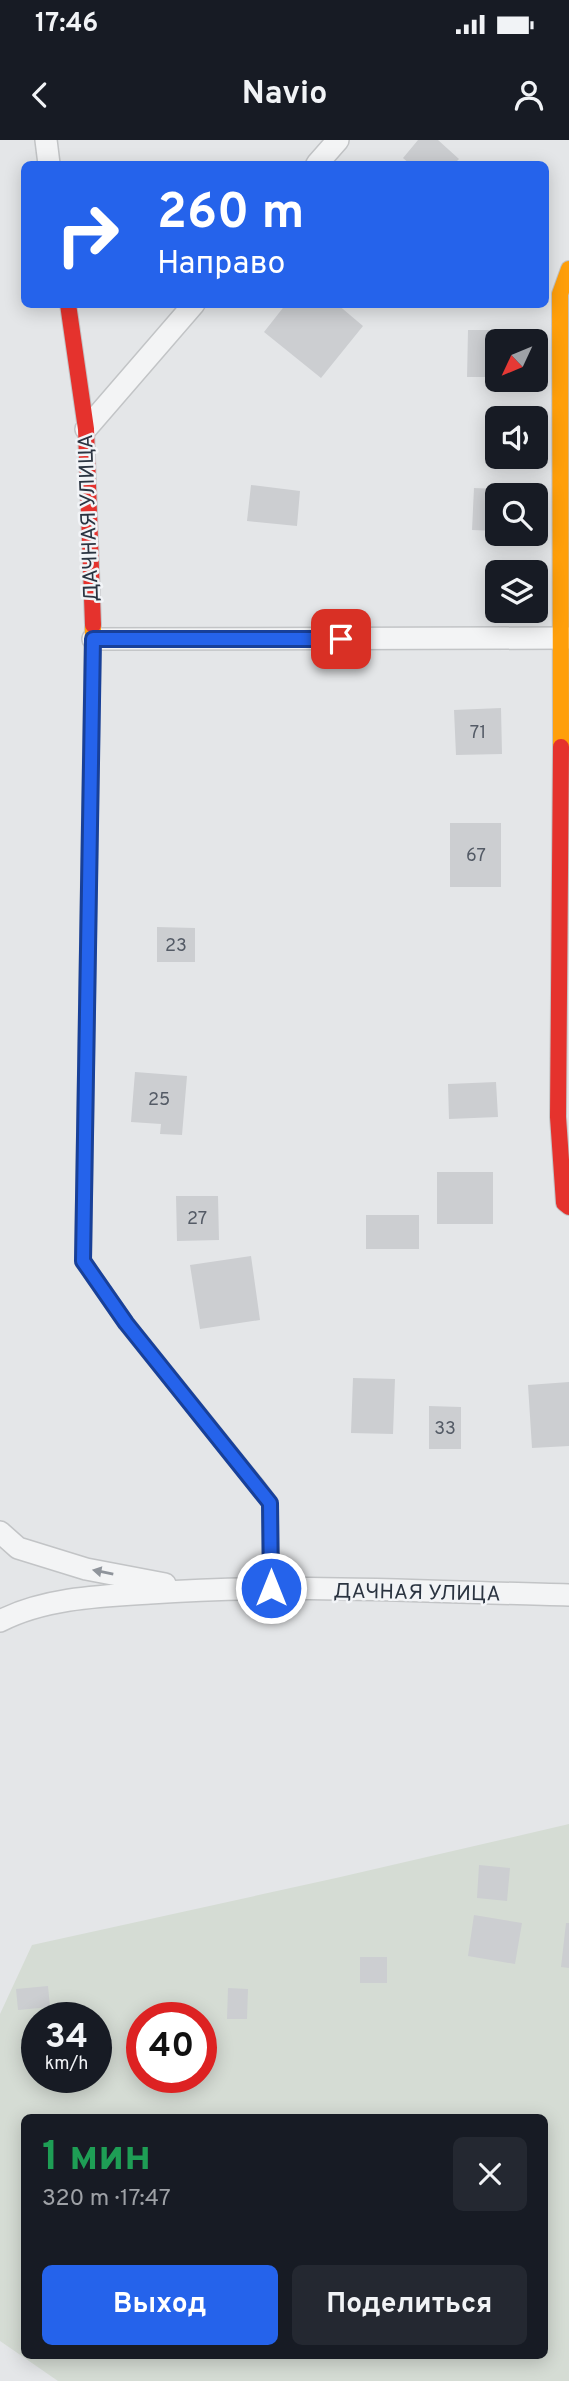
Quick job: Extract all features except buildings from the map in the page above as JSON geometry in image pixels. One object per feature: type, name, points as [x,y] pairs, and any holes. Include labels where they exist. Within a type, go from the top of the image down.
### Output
[{"type":"street","points":[[46,140],[49,161]]},
{"type":"street","points":[[320,161],[338,140]]},
{"type":"street","points":[[569,269],[560,294],[565,638],[558,1116],[564,1203],[569,1208]]},
{"type":"street","name":"ДАЧНАЯ УЛИЦА","points":[[69,308],[86,429],[93,639],[83,1261],[126,1323],[270,1503],[271,1588],[569,1595]]},
{"type":"street","points":[[86,429],[191,308]]},
{"type":"street","points":[[93,639],[565,638]]},
{"type":"street","points":[[0,1532],[18,1548],[86,1569],[194,1590]]},
{"type":"street","points":[[0,1621],[15,1613],[82,1597],[271,1588]]},
{"type":"shaded area","points":[[569,1824],[569,2381],[58,2381],[26,2359],[548,2359],[548,2114],[21,2114],[21,2355],[0,2341],[0,2014],[32,1945]]},
{"type":"traffic: fast","points":[[86,1068],[83,1261],[126,1323],[257,1486]]},
{"type":"traffic: slow","points":[[561,747],[560,294],[569,269]]},
{"type":"traffic: slow","points":[[86,1068],[93,625]]},
{"type":"traffic: slow","points":[[257,1486],[270,1503],[271,1588]]},
{"type":"traffic: jam","points":[[69,308],[86,429],[93,625]]},
{"type":"traffic: jam","points":[[561,747],[558,1117],[564,1203],[569,1207]]},
{"type":"route","points":[[271,1588],[270,1503],[126,1323],[83,1261],[93,639],[341,639]]}]
